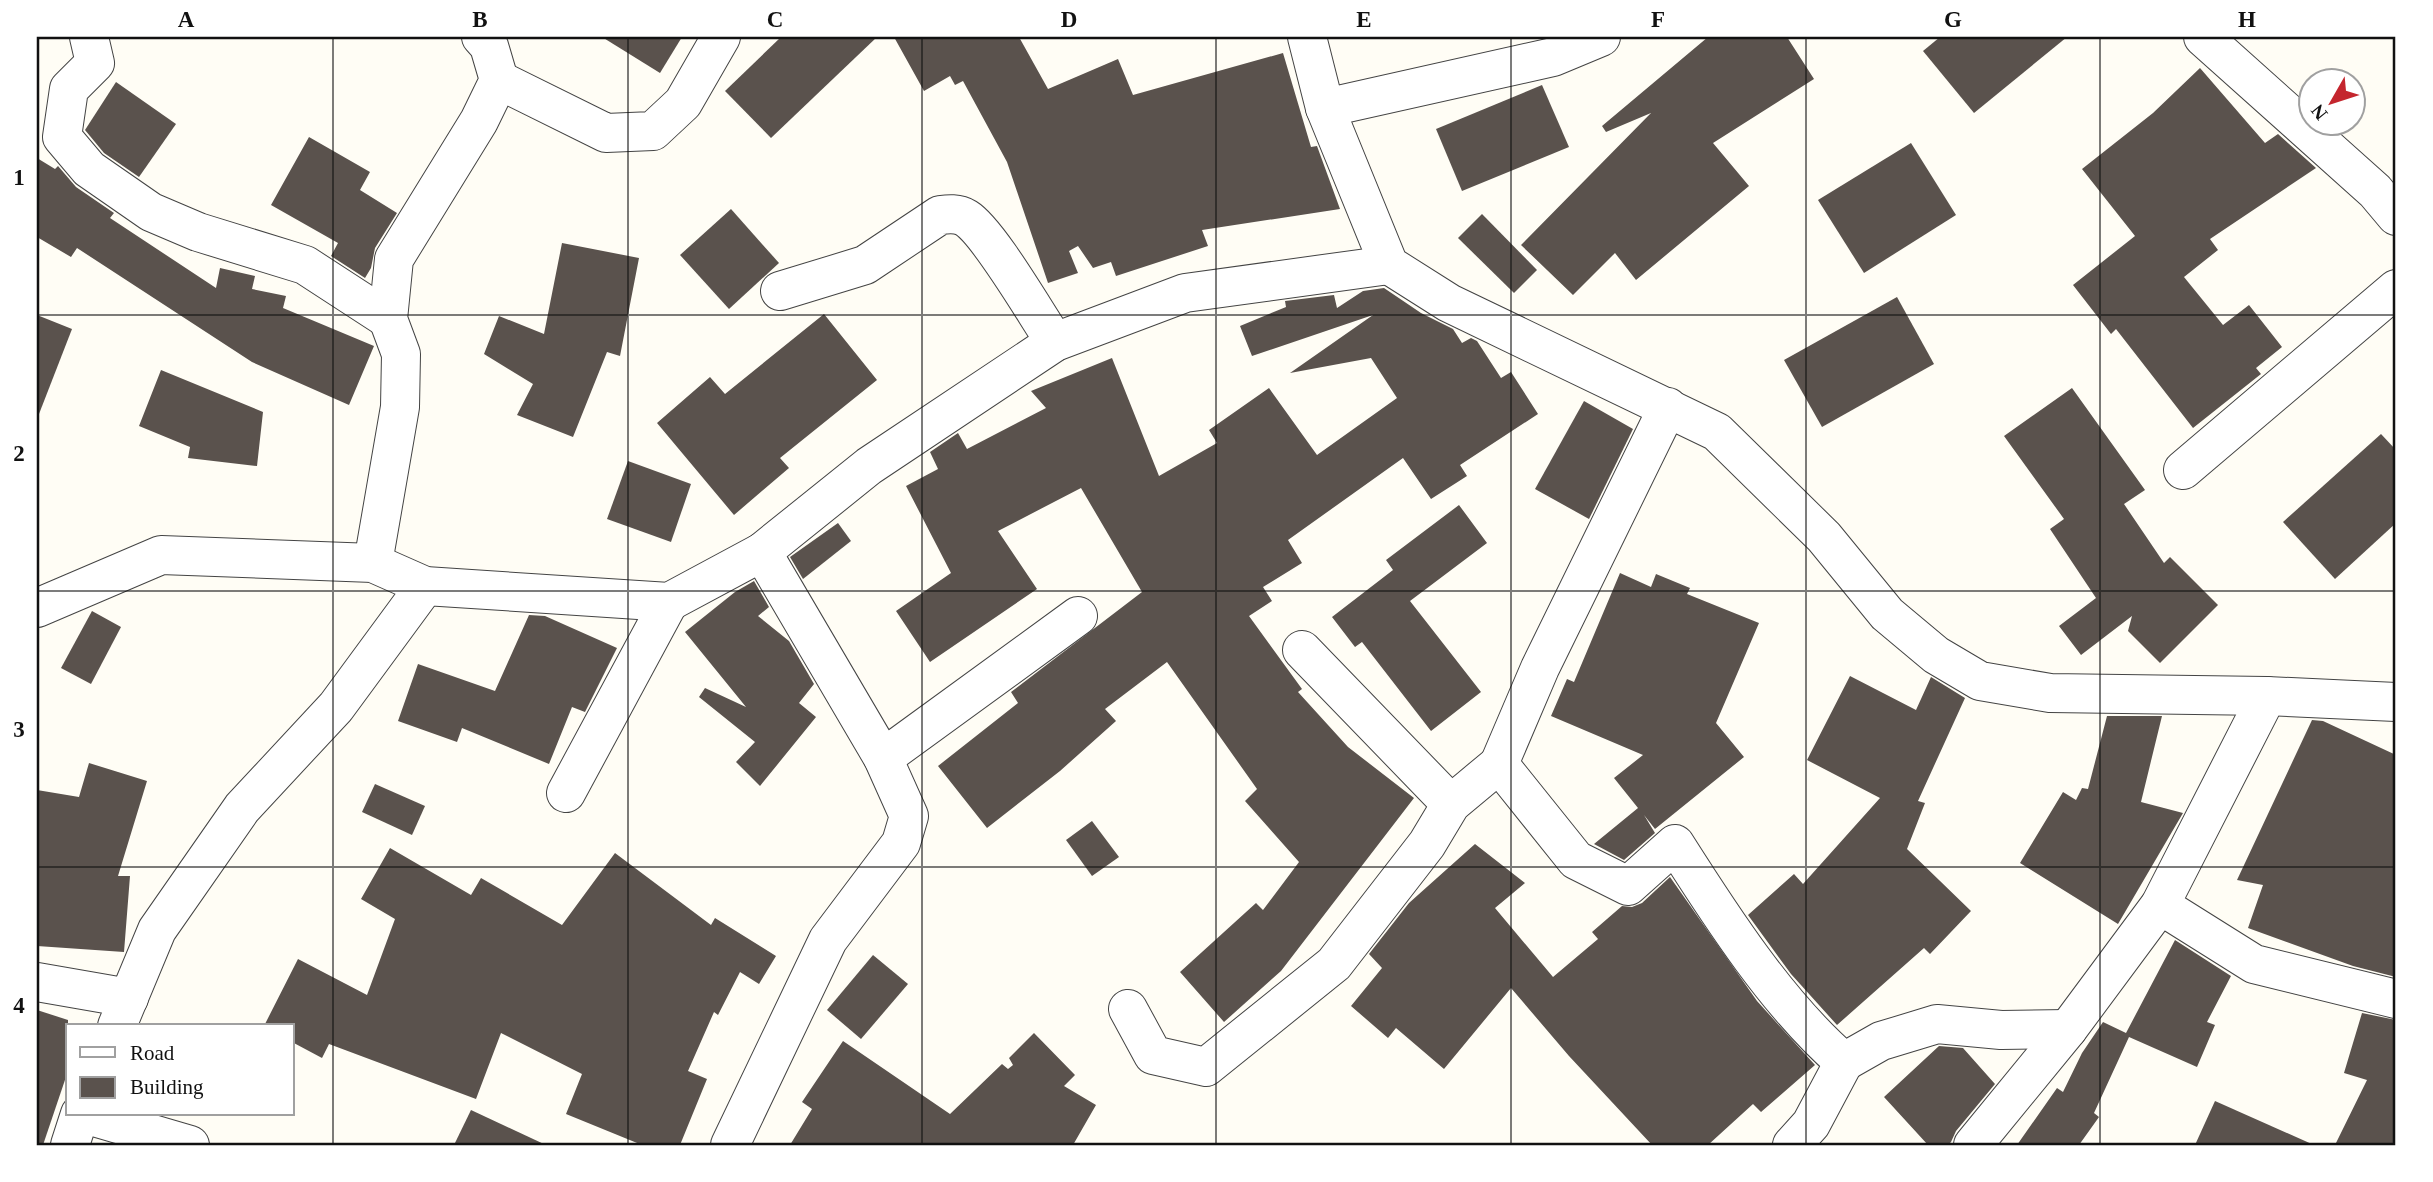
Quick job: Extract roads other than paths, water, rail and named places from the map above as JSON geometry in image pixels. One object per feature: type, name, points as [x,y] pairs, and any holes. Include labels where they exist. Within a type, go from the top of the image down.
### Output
[{"type":"street","points":[[89,37],[94,63],[69,89],[61,137],[89,169],[151,212],[198,232],[305,265],[388,319]]},
{"type":"street","points":[[373,563],[400,407],[401,354],[388,319],[394,258],[479,121],[499,80],[489,46],[481,37]]},
{"type":"street","points":[[499,80],[606,133],[653,131],[683,103],[721,37]]},
{"type":"street","points":[[1307,37],[1325,108],[1389,265],[1449,303],[1717,432],[1824,537],[1887,614],[1936,655],[1980,681],[2050,693],[2267,696],[2396,702]]},
{"type":"street","points":[[1325,108],[1553,57],[1601,37]]},
{"type":"street","points":[[2203,37],[2375,191],[2396,216]]},
{"type":"street","points":[[780,291],[865,265],[940,215],[950,213],[965,217],[981,232],[1055,342]]},
{"type":"street","points":[[37,608],[162,555],[373,563],[425,586],[669,602],[762,551],[869,466],[1055,342],[1185,293],[1389,265]]},
{"type":"street","points":[[2183,470],[2396,289]]},
{"type":"street","points":[[1128,1009],[1153,1055],[1206,1067],[1334,964],[1427,844],[1451,804],[1499,764],[1541,668],[1668,407]]},
{"type":"street","points":[[730,1145],[828,940],[901,843],[909,816],[883,758],[762,551]]},
{"type":"street","points":[[37,982],[123,1012],[157,930],[242,808],[335,707],[425,586]]},
{"type":"street","points":[[566,793],[669,602]]},
{"type":"street","points":[[883,758],[1078,616]]},
{"type":"street","points":[[1302,650],[1451,804]]},
{"type":"street","points":[[1973,1145],[2068,1029],[2160,905],[2267,696]]},
{"type":"street","points":[[1499,764],[1576,860],[1628,886],[1675,844],[1727,925],[1819,1041],[1844,1062]]},
{"type":"street","points":[[2160,905],[2253,964],[2396,999]]},
{"type":"street","points":[[1792,1145],[1811,1124],[1844,1062],[1881,1041],[1937,1024],[2001,1030],[2068,1029]]},
{"type":"street","points":[[70,1145],[82,1116]]},
{"type":"street","points":[[90,1116],[190,1145]]}]
